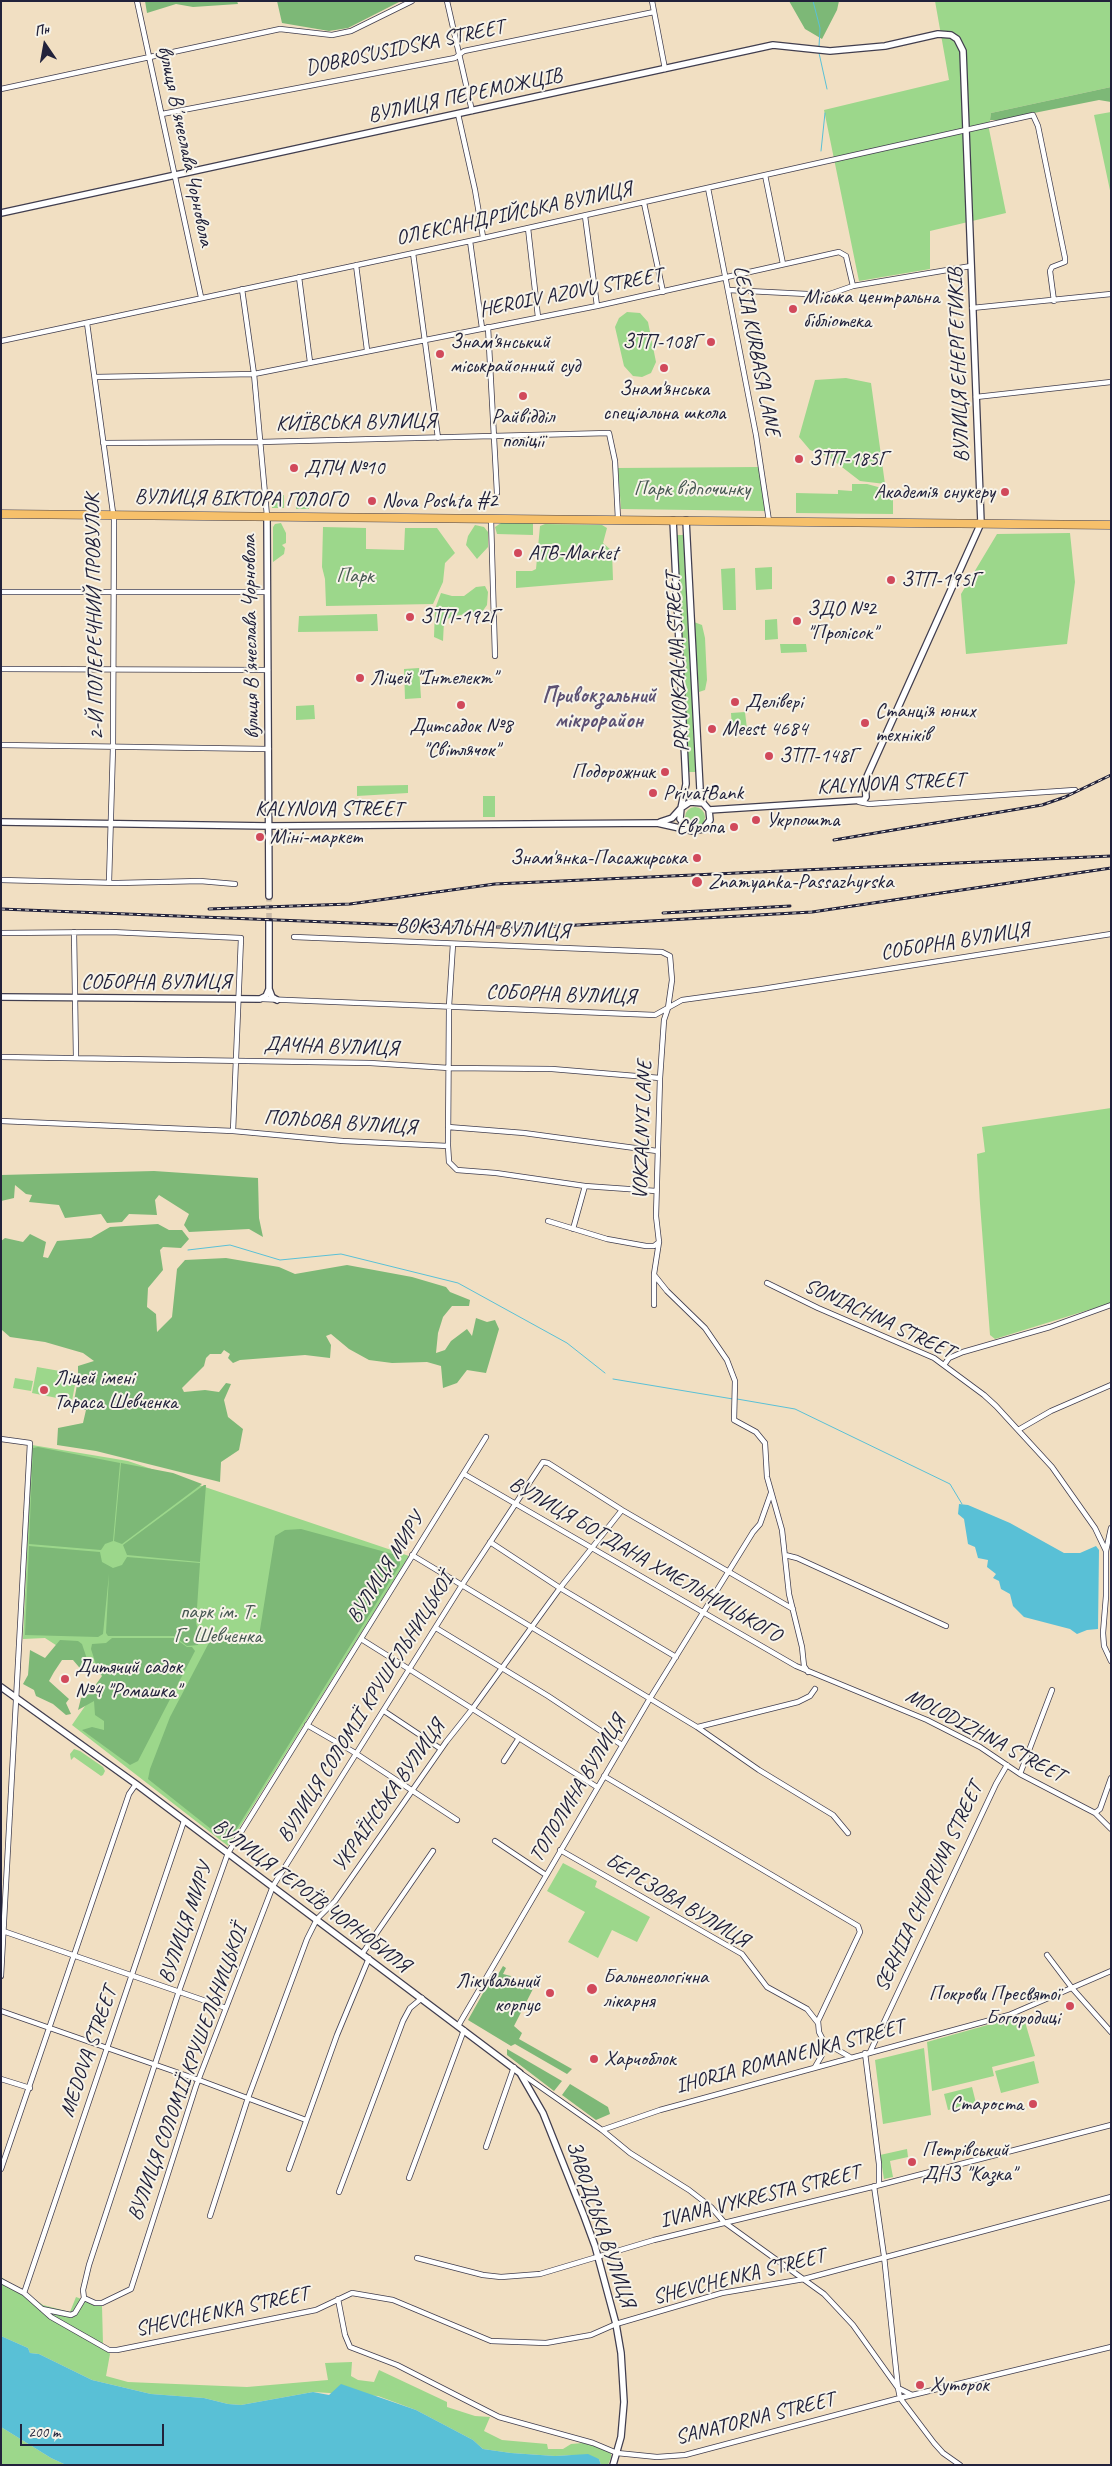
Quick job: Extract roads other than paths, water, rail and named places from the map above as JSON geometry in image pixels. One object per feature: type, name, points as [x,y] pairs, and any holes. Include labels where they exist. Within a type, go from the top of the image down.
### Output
[{"type":"main road","name":"ВУЛИЦЯ ВІКТОРА ГОЛОГО","points":[[1,514],[1111,525]]},
{"type":"street","name":"вулиця Вʼячеслава Чорновола","points":[[137,1],[202,297]]},
{"type":"street","points":[[1,89],[280,29],[332,35],[351,31],[412,1]]},
{"type":"street","points":[[447,1],[472,111]]},
{"type":"street","points":[[652,1],[665,69]]},
{"type":"street","name":"DOBROSUSIDSKA STREET","points":[[162,114],[460,56],[464,51],[654,12]]},
{"type":"street","name":"ВУЛИЦЯ ПЕРЕМОЖЦІВ","points":[[1,213],[773,46],[792,46],[819,51],[863,49],[938,34]]},
{"type":"street","name":"ВУЛИЦЯ ЕНЕРГЕТИКІВ","points":[[858,802],[866,797],[865,781],[981,523],[967,130],[961,45],[951,35],[938,34]]},
{"type":"street","points":[[458,114],[475,190],[483,237]]},
{"type":"street","name":"ОЛЕКСАНДРІЙСЬКА ВУЛИЦЯ","points":[[1,341],[585,216],[1033,115],[1038,126],[1065,258],[1065,262],[1052,268],[1050,271],[1054,301]]},
{"type":"street","points":[[765,175],[783,264]]},
{"type":"street","name":"LESIA KURBASA LANE","points":[[708,188],[759,452],[769,521]]},
{"type":"street","points":[[644,203],[663,292]]},
{"type":"street","points":[[585,216],[597,306]]},
{"type":"street","points":[[528,228],[538,317]]},
{"type":"street","points":[[470,241],[482,328]]},
{"type":"street","name":"HEROIV AZOVU STREET","points":[[95,377],[254,374],[367,350],[597,306],[842,252],[846,256],[853,286]]},
{"type":"street","points":[[413,253],[438,438]]},
{"type":"street","points":[[356,265],[367,350]]},
{"type":"street","points":[[728,290],[827,296],[853,286],[971,266]]},
{"type":"street","points":[[298,277],[310,362]]},
{"type":"street","name":"вулиця Вʼячеслава Чорновола","points":[[242,289],[254,374],[267,516],[269,896]]},
{"type":"street","points":[[972,308],[1111,294]]},
{"type":"street","name":"2-Й ПОПЕРЕЧНИЙ ПРОВУЛОК","points":[[87,323],[114,516],[113,747],[109,882]]},
{"type":"street","points":[[488,327],[497,493]]},
{"type":"street","points":[[976,397],[1111,382]]},
{"type":"street","name":"КИЇВСЬКА ВУЛИЦЯ","points":[[103,443],[260,442],[610,433],[615,460],[618,519]]},
{"type":"street","points":[[491,519],[495,656]]},
{"type":"street","points":[[658,823],[672,818],[681,808],[690,802],[703,803],[709,810],[710,815],[707,825],[698,831],[688,830],[682,823],[681,808],[685,794],[686,774],[673,520]]},
{"type":"street","name":"PRYVOKZALNA STREET","points":[[686,520],[700,789],[703,803]]},
{"type":"street","points":[[1,592],[267,592]]},
{"type":"street","points":[[1,669],[268,670]]},
{"type":"street","points":[[1,745],[269,749]]},
{"type":"street","name":"KALYNOVA STREET","points":[[709,810],[858,802],[870,804],[1075,790]]},
{"type":"street","name":"KALYNOVA STREET","points":[[1,822],[269,826],[658,823],[688,830]]},
{"type":"street","points":[[1,880],[174,883],[200,881],[235,884]]},
{"type":"street","points":[[269,922],[269,989],[272,997],[277,1000]]},
{"type":"street","points":[[1,933],[74,932],[242,938],[234,1131]]},
{"type":"street","points":[[74,932],[76,1058]]},
{"type":"street","name":"СОБОРНА ВУЛИЦЯ","points":[[1,997],[240,998],[655,1015],[682,1000],[1111,934]]},
{"type":"street","name":"ВОКЗАЛЬНА ВУЛИЦЯ","points":[[294,937],[662,952],[670,956]]},
{"type":"street","points":[[453,944],[449,1006],[448,1146],[449,1162],[454,1169],[585,1186],[656,1191]]},
{"type":"street","name":"VOKZALNYI LANE","points":[[654,1305],[654,1274],[659,1242],[656,1191],[660,1078],[664,1020],[668,1008],[672,980],[670,956]]},
{"type":"street","points":[[260,999],[266,996],[269,989]]},
{"type":"street","name":"ДАЧНА ВУЛИЦЯ","points":[[1,1057],[370,1063],[449,1068],[552,1070],[660,1078]]},
{"type":"street","name":"ПОЛЬОВА ВУЛИЦЯ","points":[[1,1121],[234,1131],[343,1142],[448,1146]]},
{"type":"street","points":[[448,1127],[524,1133],[657,1151]]},
{"type":"street","points":[[574,1229],[585,1186]]},
{"type":"street","points":[[548,1221],[607,1239],[646,1246],[654,1246],[659,1242]]},
{"type":"street","points":[[654,1274],[667,1291],[705,1328],[727,1360],[735,1381],[734,1420],[762,1437],[765,1443],[767,1477],[782,1530],[793,1609],[804,1666],[809,1673]]},
{"type":"street","name":"SONIACHNA STREET","points":[[767,1283],[944,1365],[996,1406],[1066,1487],[1095,1528],[1106,1551]]},
{"type":"street","points":[[944,1365],[949,1358],[963,1352],[1050,1327],[1111,1305]]},
{"type":"street","points":[[1018,1430],[1052,1411],[1111,1385]]},
{"type":"street","name":"ВУЛИЦЯ МИРУ","points":[[84,2298],[83,2290],[89,2265],[179,1991],[228,1853],[486,1437]]},
{"type":"street","points":[[1,1439],[30,1443],[1,1976]]},
{"type":"street","name":"ВУЛИЦЯ СОЛОМІЇ КРУШЕЛЬНИЦЬКОЇ","points":[[84,2298],[94,2303],[102,2303],[129,2292],[134,2283],[199,2080],[272,1886],[357,1755],[462,1585],[543,1462],[548,1463],[622,1510]]},
{"type":"street","name":"ВУЛИЦЯ БОГДАНА ХМЕЛЬНИЦЬКОГО","points":[[464,1474],[516,1502],[591,1549],[702,1614],[809,1673]]},
{"type":"street","name":"ТОПОЛИНА ВУЛИЦЯ","points":[[458,2026],[622,1745],[728,1572],[760,1524],[771,1492]]},
{"type":"street","points":[[622,1510],[793,1609]]},
{"type":"street","name":"УКРАЇНСЬКА ВУЛИЦЯ","points":[[210,2216],[248,2098],[307,1939],[317,1919],[335,1901],[441,1749],[560,1588],[622,1510]]},
{"type":"street","points":[[1111,1528],[1106,1551],[1106,1596],[1102,1633],[1104,1646],[1111,1661]]},
{"type":"street","points":[[490,1542],[560,1588],[676,1657]]},
{"type":"street","points":[[412,1555],[697,1727],[759,1770],[833,1815],[848,1834]]},
{"type":"street","points":[[785,1555],[797,1558],[946,1626]]},
{"type":"street","points":[[436,1628],[622,1745]]},
{"type":"street","points":[[361,1639],[598,1786]]},
{"type":"street","name":"MOLODIZHNA STREET","points":[[809,1673],[927,1720],[980,1747],[1020,1774],[1095,1813],[1111,1829]]},
{"type":"street","name":"ВУЛИЦЯ ГЕРОЇВ ЧОРНОБИЛЯ","points":[[1,1687],[136,1784],[520,2073],[602,2130],[630,2153],[704,2200],[724,2222],[804,2279],[842,2312],[898,2388]]},
{"type":"street","points":[[697,1727],[798,1702],[810,1696],[815,1689]]},
{"type":"street","points":[[1020,1774],[1052,1690]]},
{"type":"street","points":[[384,1711],[441,1749]]},
{"type":"street","points":[[307,1725],[457,1820]]},
{"type":"street","points":[[504,1761],[519,1738]]},
{"type":"street","name":"SERHIIA CHUPRUNA STREET","points":[[867,2052],[996,1784],[1007,1765]]},
{"type":"street","points":[[604,1776],[854,1923],[860,1932],[819,2016],[818,2023],[822,2039],[822,2055],[815,2067]]},
{"type":"street","points":[[1095,1813],[1100,1809],[1111,1778]]},
{"type":"street","points":[[1,2169],[129,1794],[136,1784]]},
{"type":"street","name":"MEDOVA STREET","points":[[24,2293],[184,1821]]},
{"type":"street","points":[[495,1841],[546,1875]]},
{"type":"street","name":"БЕРЕЗОВА ВУЛИЦЯ","points":[[560,1850],[742,1954],[767,1987],[807,2010],[818,2023]]},
{"type":"street","points":[[362,1954],[434,1851]]},
{"type":"street","points":[[2,1931],[133,1974],[226,2008]]},
{"type":"street","points":[[1048,1955],[1072,1988],[1111,2032]]},
{"type":"street","points":[[289,2169],[337,2035],[369,1958]]},
{"type":"street","name":"IHORIA ROMANENKA STREET","points":[[602,2130],[660,2110],[867,2052],[1009,2015],[1111,1970]]},
{"type":"street","points":[[340,2192],[403,2021],[410,2008],[422,1998]]},
{"type":"street","points":[[1,2011],[107,2047],[306,2120]]},
{"type":"street","points":[[409,2178],[464,2030]]},
{"type":"street","points":[[822,2039],[834,2049],[850,2057]]},
{"type":"street","points":[[867,2052],[879,2164],[876,2186],[900,2398],[943,2453],[960,2465]]},
{"type":"street","points":[[486,2147],[514,2067]]},
{"type":"street","name":"ЗАВОДСЬКА ВУЛИЦЯ","points":[[520,2073],[543,2113],[598,2257],[616,2324],[621,2353],[624,2402],[622,2430],[613,2465]]},
{"type":"street","points":[[1,2078],[30,2088]]},
{"type":"street","name":"IVANA VYKRESTA STREET","points":[[417,2258],[483,2275],[501,2277],[540,2274],[654,2240],[876,2186],[1111,2125]]},
{"type":"street","name":"SHEVCHENKA STREET","points":[[40,2308],[102,2346],[118,2350],[316,2310],[352,2293],[386,2298],[480,2338],[512,2344],[546,2343],[591,2335],[616,2324],[722,2293],[804,2279],[884,2256],[1111,2197]]},
{"type":"street","points":[[1,2281],[24,2293],[40,2308],[71,2315],[75,2313],[84,2298]]},
{"type":"street","name":"SANATORNA STREET","points":[[338,2299],[345,2335],[350,2347],[398,2365],[499,2417],[593,2443],[617,2453],[657,2457],[685,2455],[900,2398],[1111,2347]]},
{"type":"street","points":[[898,2388],[913,2395]]},
{"type":"water","points":[[959,1504],[968,1505],[1010,1523],[1064,1553],[1080,1553],[1096,1546],[1099,1550],[1098,1629],[1087,1630],[1077,1634],[1070,1629],[1024,1617],[1013,1606],[1010,1594],[1001,1589],[999,1581],[993,1578],[996,1574],[987,1567],[988,1560],[978,1558],[975,1547],[968,1544],[964,1519],[958,1514]]},
{"type":"water","points":[[1,2336],[28,2348],[30,2353],[39,2354],[92,2380],[151,2394],[204,2398],[241,2405],[313,2392],[329,2395],[341,2384],[416,2410],[473,2440],[483,2449],[555,2456],[588,2454],[599,2459],[601,2465],[66,2465],[51,2458],[1,2427]]},
{"type":"waterway","points":[[813,1],[820,28],[819,47]]},
{"type":"waterway","points":[[819,53],[827,89]]},
{"type":"waterway","points":[[821,151],[825,113]]},
{"type":"waterway","points":[[188,1250],[230,1245],[280,1260],[341,1254],[458,1283],[567,1343],[605,1373]]},
{"type":"waterway","points":[[613,1379],[733,1399]]},
{"type":"waterway","points":[[737,1399],[795,1409],[950,1484],[962,1504]]},
{"type":"tunnel","points":[[269,896],[269,922]]},
{"type":"railway","points":[[834,840],[1042,805],[1065,797],[1111,775]]},
{"type":"railway","points":[[209,909],[350,904],[495,884],[1111,856]]},
{"type":"railway","points":[[1,909],[453,927],[542,927],[812,912],[1111,868]]},
{"type":"railway","points":[[663,913],[790,906]]},
{"type":"place","name":"Міська центральна бібліотека","points":[[793,309]]},
{"type":"place","name":"ЗТП-108Г","points":[[711,342]]},
{"type":"place","name":"Знам'янський міськрайонний суд","points":[[440,354]]},
{"type":"place","name":"Знам'янська спеціальна школа","points":[[664,368]]},
{"type":"place","name":"Райвідділ поліції","points":[[523,396]]},
{"type":"place","name":"ЗТП-185Г","points":[[799,459]]},
{"type":"place","name":"ДПЧ №10","points":[[294,468]]},
{"type":"place","name":"Академія снукеру","points":[[1005,492]]},
{"type":"place","name":"Nova Poshta #2","points":[[372,501]]},
{"type":"place","name":"ATB-Market","points":[[518,553]]},
{"type":"place","name":"ЗТП-195Г","points":[[891,580]]},
{"type":"place","name":"ЗТП-192Г","points":[[410,617]]},
{"type":"place","name":"ЗДО №2 \"Пролісок\"","points":[[797,621]]},
{"type":"place","name":"Ліцей \"Інтелект\"","points":[[360,678]]},
{"type":"place","name":"Делівері","points":[[735,702]]},
{"type":"place","name":"Дитсадок №8 \"Світлячок\"","points":[[461,705]]},
{"type":"place","name":"Станція юних техніків","points":[[865,723]]},
{"type":"place","name":"Meest 4684","points":[[712,729]]},
{"type":"place","name":"ЗТП-148Г","points":[[769,756]]},
{"type":"place","name":"Подорожник","points":[[665,772]]},
{"type":"place","name":"PrivatBank","points":[[653,793]]},
{"type":"place","name":"Укрпошта","points":[[756,820]]},
{"type":"place","name":"Європа","points":[[734,827]]},
{"type":"place","name":"Міні-маркет","points":[[260,837]]},
{"type":"place","name":"Знам'янка-Пасажирська","points":[[697,858]]},
{"type":"place","name":"Znamyanka-Passazhyrska","points":[[697,882]]},
{"type":"place","name":"Ліцей імені Тараса Шевченка","points":[[44,1390]]},
{"type":"place","name":"Дитячий садок №4 \"Ромашка\"","points":[[65,1679]]},
{"type":"place","name":"Бальнеологічна лікарня","points":[[592,1989]]},
{"type":"place","name":"Лікувальний корпус","points":[[550,1993]]},
{"type":"place","name":"Покрови Пресвятої Богородиці","points":[[1070,2006]]},
{"type":"place","name":"Харчоблок","points":[[594,2059]]},
{"type":"place","name":"Староста","points":[[1033,2104]]},
{"type":"place","name":"Петрівський ДНЗ \"Казка\"","points":[[912,2162]]},
{"type":"place","name":"Хуторок","points":[[920,2385]]},
{"type":"district","name":"Привокзальний мікрорайон","points":[[599,708]]},
{"type":"park label","name":"Парк відпочинку","points":[[692,489]]},
{"type":"park label","name":"Парк","points":[[355,576]]},
{"type":"park label","name":"парк ім. Т. Г. Шевченка","points":[[218,1624]]}]
